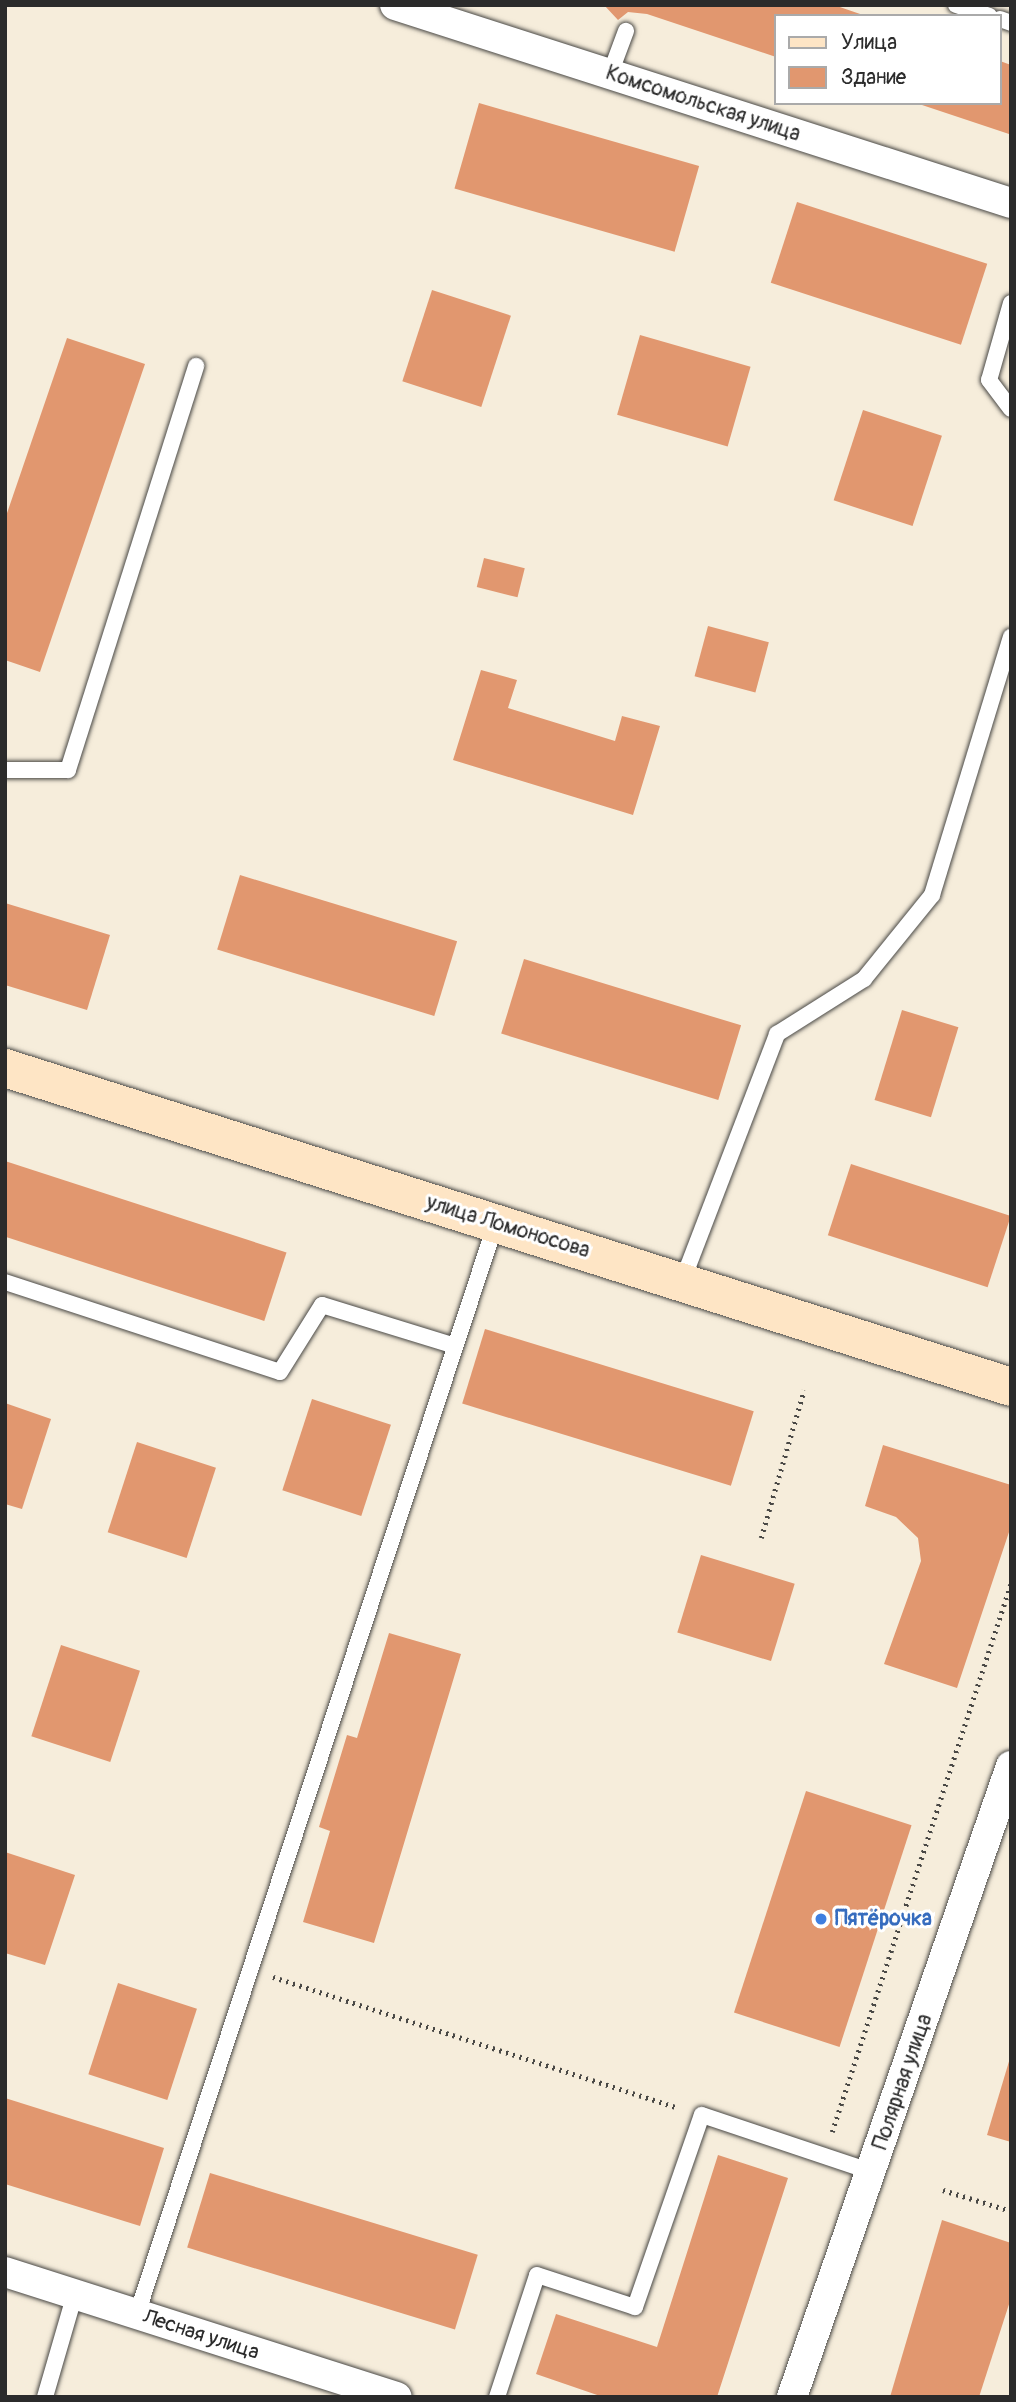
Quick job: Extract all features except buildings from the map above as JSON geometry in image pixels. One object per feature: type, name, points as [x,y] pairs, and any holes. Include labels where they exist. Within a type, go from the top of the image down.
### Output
[{"type":"street","name":"Комсомольская улица","points":[[395,5],[1011,203]]},
{"type":"street","name":"улица Ломоносова","points":[[5,1068],[1011,1387]]},
{"type":"street","name":"Полярная улица","points":[[792,2397],[1011,1766]]},
{"type":"street","name":"Лесная улица","points":[[5,2272],[397,2397]]},
{"type":"lane","points":[[956,5],[983,14]]},
{"type":"lane","points":[[610,74],[626,31]]},
{"type":"lane","points":[[1011,303],[989,380],[1011,410]]},
{"type":"lane","points":[[5,770],[68,771],[196,366]]},
{"type":"lane","points":[[682,1282],[777,1034],[864,979],[932,895],[1011,637]]},
{"type":"lane","points":[[137,2314],[496,1223]]},
{"type":"lane","points":[[5,1282],[280,1372],[322,1305],[455,1346]]},
{"type":"lane","points":[[497,2397],[537,2275],[635,2307],[702,2115],[872,2172]]},
{"type":"lane","points":[[45,2397],[75,2294]]},
{"type":"path","points":[[761,1538],[804,1390]]},
{"type":"path","points":[[824,2156],[1011,1583]]},
{"type":"path","points":[[250,1969],[702,2115]]},
{"type":"path","points":[[943,2190],[1011,2211]]},
{"type":"place","name":"Пятёрочка","points":[[821,1919]]}]
